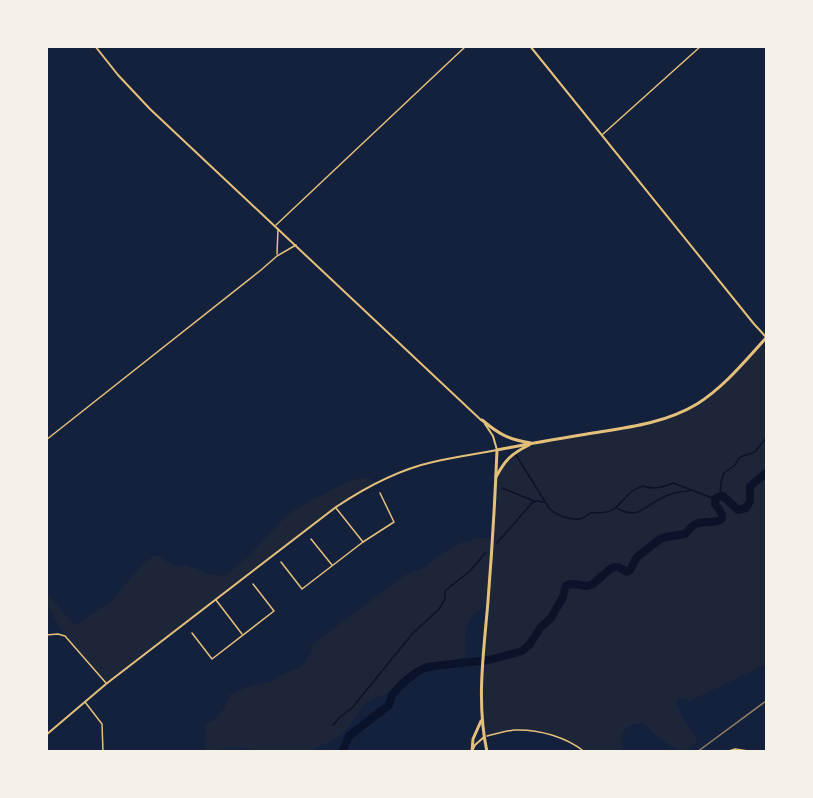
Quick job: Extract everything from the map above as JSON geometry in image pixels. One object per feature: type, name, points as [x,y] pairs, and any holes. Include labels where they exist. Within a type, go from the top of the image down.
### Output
[{"type":"main road","points":[[95,46],[150,109],[482,420],[510,439],[533,443]]},
{"type":"main road","points":[[46,735],[106,684],[336,507],[375,483],[405,470],[434,462],[640,425],[681,412],[723,384],[766,338],[530,46]]},
{"type":"main road","points":[[477,752],[485,752],[481,690],[497,450],[493,436],[482,420]]},
{"type":"main road","points":[[496,479],[514,452],[533,443]]},
{"type":"main road","points":[[472,751],[473,740],[482,719]]},
{"type":"main road","points":[[472,751],[484,737]]},
{"type":"street","points":[[277,256],[277,227],[466,46]]},
{"type":"street","points":[[602,136],[701,46]]},
{"type":"street","points":[[46,440],[277,256],[296,245]]},
{"type":"street","points":[[281,562],[302,589],[363,542],[394,522],[380,493]]},
{"type":"street","points":[[336,507],[363,542]]},
{"type":"street","points":[[311,539],[332,566]]},
{"type":"street","points":[[192,633],[212,659],[274,611],[253,584]]},
{"type":"street","points":[[216,600],[243,635]]},
{"type":"street","points":[[46,635],[65,636],[106,684]]},
{"type":"street","points":[[85,701],[102,724],[103,752]]},
{"type":"street","points":[[484,737],[512,730],[529,731],[558,736],[585,752]]},
{"type":"street","points":[[726,752],[736,749],[755,752]]},
{"type":"shaded area","points":[[760,346],[766,350],[766,664],[690,701],[677,699],[681,714],[697,742],[688,749],[682,751],[672,747],[644,724],[634,724],[625,729],[622,735],[621,751],[585,750],[553,735],[534,731],[504,732],[484,737],[481,706],[487,605],[473,615],[469,621],[463,658],[442,661],[410,673],[388,692],[363,705],[345,731],[335,739],[310,751],[268,751],[230,747],[205,752],[206,723],[221,713],[229,695],[252,685],[276,680],[281,675],[300,668],[312,652],[311,645],[405,575],[426,567],[435,558],[461,543],[492,537],[496,479],[506,461],[533,443],[659,420],[696,404],[723,384]]},
{"type":"shaded area","points":[[361,478],[377,482],[336,507],[106,684],[65,636],[47,605],[46,592],[73,624],[78,624],[109,603],[144,563],[154,556],[176,567],[185,565],[207,574],[223,576],[248,557],[287,515],[338,486]]},
{"type":"waterway","points":[[720,496],[724,473],[735,465],[739,458],[755,452],[766,438]]},
{"type":"waterway","points":[[516,455],[549,508],[567,518],[581,519],[591,513],[611,511],[631,492],[643,486],[658,488],[673,483],[715,499]]},
{"type":"waterway","points":[[342,752],[349,736],[389,705],[392,695],[417,672],[434,666],[489,660],[522,651],[551,618],[567,585],[593,584],[614,567],[627,572],[637,557],[660,539],[685,534],[696,524],[721,520],[722,517],[715,504],[715,499],[718,497],[723,496],[738,510],[746,508],[750,501],[750,486],[766,473]]},
{"type":"waterway","points":[[502,488],[534,501]]},
{"type":"waterway","points":[[616,508],[628,513],[638,512],[668,495],[689,491]]},
{"type":"waterway","points":[[497,543],[532,503],[544,502]]},
{"type":"waterway","points":[[333,725],[352,708],[413,633],[439,609],[445,599],[446,590],[470,571],[486,552]]},
{"type":"railway","points":[[697,752],[766,701]]}]
